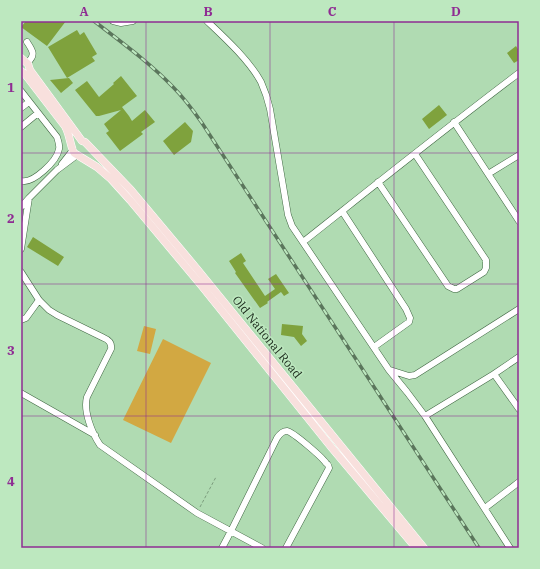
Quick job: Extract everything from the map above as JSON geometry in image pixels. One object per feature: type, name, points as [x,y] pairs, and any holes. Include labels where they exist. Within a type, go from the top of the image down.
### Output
[{"type":"main road","points":[[25,62],[28,70],[22,72],[65,126],[75,152],[82,156],[88,148],[84,143],[79,141],[74,143],[75,152]]},
{"type":"main road","name":"Old National Road","points":[[25,62],[84,143],[131,190],[424,548]]},
{"type":"main road","name":"Old National Road","points":[[75,152],[97,167],[130,200],[196,279],[332,448],[416,548]]},
{"type":"street","points":[[113,21],[121,23],[133,21]]},
{"type":"street","points":[[207,21],[232,45],[251,67],[261,82],[270,109],[288,215],[292,226],[389,370],[425,416],[510,548]]},
{"type":"street","points":[[25,62],[32,59],[33,56],[27,42]]},
{"type":"street","points":[[303,242],[454,122],[519,73]]},
{"type":"street","points":[[21,91],[57,137],[59,145],[59,150],[55,158],[36,177],[25,182],[21,181]]},
{"type":"street","points":[[21,108],[29,102]]},
{"type":"street","points":[[21,127],[38,113]]},
{"type":"street","points":[[454,122],[519,221]]},
{"type":"street","points":[[22,204],[75,152]]},
{"type":"street","points":[[378,182],[448,286],[457,289],[484,272],[486,268],[486,260],[415,154]]},
{"type":"street","points":[[488,174],[519,155]]},
{"type":"street","points":[[21,249],[29,198]]},
{"type":"street","points":[[342,211],[406,309],[410,318],[409,322],[374,347]]},
{"type":"street","points":[[22,275],[39,300],[49,310],[110,342],[111,349],[87,397],[86,402],[87,413],[100,445],[197,513],[262,548]]},
{"type":"street","points":[[21,320],[26,318],[39,300]]},
{"type":"street","points":[[389,370],[409,376],[415,375],[519,309]]},
{"type":"street","points":[[425,416],[519,357]]},
{"type":"street","points":[[494,374],[519,409]]},
{"type":"street","points":[[21,393],[95,435]]},
{"type":"street","points":[[222,548],[277,438],[285,431],[296,436],[324,460],[328,464],[329,468],[286,548]]},
{"type":"street","points":[[485,508],[519,482]]},
{"type":"path","points":[[197,513],[216,477]]},
{"type":"shaded area","points":[[144,326],[156,329],[150,354],[137,351]]},
{"type":"shaded area","points":[[163,339],[211,363],[171,443],[123,420]]},
{"type":"building","points":[[26,21],[66,21],[47,46],[21,27]]},
{"type":"building","points":[[77,30],[80,35],[84,32],[97,54],[92,57],[95,61],[67,78],[48,47]]},
{"type":"building","points":[[516,46],[519,51],[519,60],[514,63],[507,53]]},
{"type":"building","points":[[121,76],[137,96],[122,107],[132,121],[145,110],[155,122],[141,132],[143,134],[120,151],[106,133],[109,131],[104,124],[121,110],[96,116],[75,90],[87,81],[99,97]]},
{"type":"building","points":[[69,78],[73,83],[61,93],[50,80]]},
{"type":"building","points":[[439,105],[447,115],[429,129],[422,119]]},
{"type":"building","points":[[185,122],[193,131],[191,142],[174,155],[163,141]]},
{"type":"building","points":[[33,237],[64,257],[58,266],[27,247]]},
{"type":"building","points":[[241,253],[246,261],[243,263],[265,296],[275,289],[268,279],[276,274],[289,293],[284,296],[281,292],[260,308],[235,273],[236,272],[229,261]]},
{"type":"building","points":[[282,324],[303,326],[302,334],[307,341],[301,346],[294,337],[281,335]]},
{"type":"railway","points":[[94,21],[135,52],[164,78],[195,113],[479,548]]}]
